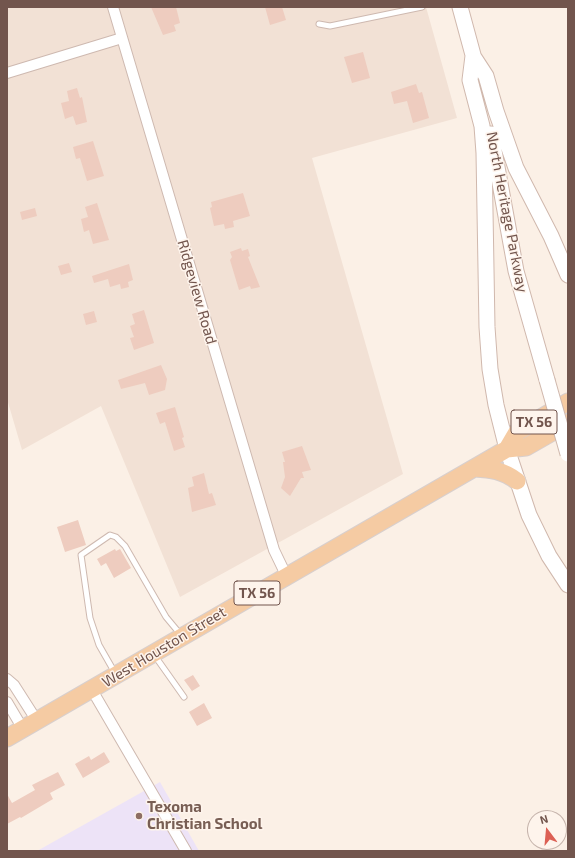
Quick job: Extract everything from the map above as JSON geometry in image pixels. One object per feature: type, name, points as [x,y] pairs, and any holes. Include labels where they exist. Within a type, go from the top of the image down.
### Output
[{"type":"main road","name":"North Heritage Parkway","points":[[460,7],[487,113],[516,271],[547,380],[563,420],[568,454]]},
{"type":"main road","points":[[473,56],[486,76],[496,111],[516,168],[551,236],[568,275]]},
{"type":"main road","points":[[473,56],[470,80],[482,126],[484,153],[487,327],[490,369],[507,449],[529,516],[545,549],[568,585]]},
{"type":"main road","name":"West Houston Street","points":[[507,449],[517,432],[568,402]]},
{"type":"main road","name":"West Houston Street","points":[[7,738],[92,690],[286,575],[507,449],[526,447],[563,420]]},
{"type":"main road","points":[[474,468],[498,470],[517,481]]},
{"type":"street","name":"Ridgeview Road","points":[[113,7],[274,550],[286,575]]},
{"type":"street","points":[[7,73],[122,38]]},
{"type":"street","points":[[7,679],[14,685],[30,725]]},
{"type":"street","points":[[92,690],[186,851]]},
{"type":"street","points":[[7,702],[30,725]]},
{"type":"lane","points":[[319,24],[330,26],[422,7]]},
{"type":"lane","points":[[116,675],[99,646],[90,618],[81,555],[110,535],[116,537],[125,546],[162,611],[182,636]]},
{"type":"lane","points":[[153,654],[184,697]]},
{"type":"shaded area","points":[[7,7],[426,7],[457,118],[312,158],[403,474],[180,597],[101,406],[22,450],[7,399]]},
{"type":"shaded area","name":"Texoma Christian School","points":[[160,782],[199,851],[37,851]]},
{"type":"building","points":[[151,7],[176,7],[180,23],[174,25],[176,31],[163,35]]},
{"type":"building","points":[[265,7],[282,7],[286,20],[270,25]]},
{"type":"building","points":[[363,52],[370,78],[352,83],[344,57]]},
{"type":"building","points":[[416,84],[419,93],[422,92],[429,118],[413,123],[407,101],[394,104],[391,92]]},
{"type":"building","points":[[77,88],[80,98],[82,97],[87,122],[76,125],[73,116],[65,119],[61,103],[69,101],[67,91]]},
{"type":"building","points":[[93,141],[104,176],[87,181],[80,158],[76,159],[73,147]]},
{"type":"building","points":[[243,193],[250,216],[233,221],[234,227],[225,229],[224,224],[214,226],[210,208],[212,207],[211,202]]},
{"type":"building","points":[[97,203],[109,240],[93,244],[89,230],[84,232],[81,219],[88,217],[85,207]]},
{"type":"building","points":[[35,208],[37,216],[22,220],[20,212]]},
{"type":"building","points":[[241,248],[242,251],[248,249],[250,256],[248,257],[260,287],[251,289],[250,286],[239,290],[230,260],[232,257],[230,252]]},
{"type":"building","points":[[69,263],[72,272],[61,275],[58,266]]},
{"type":"building","points":[[129,264],[133,280],[128,282],[129,287],[121,289],[120,284],[110,287],[108,279],[94,283],[92,276]]},
{"type":"building","points":[[144,310],[154,343],[134,350],[130,338],[134,337],[130,326],[135,324],[132,314]]},
{"type":"building","points":[[94,311],[97,322],[86,325],[83,314]]},
{"type":"building","points":[[161,365],[167,379],[165,390],[149,395],[145,383],[121,389],[118,380]]},
{"type":"building","points":[[175,407],[184,437],[182,438],[185,447],[174,451],[165,422],[160,424],[156,413]]},
{"type":"building","points":[[302,446],[311,470],[302,472],[304,478],[301,478],[290,496],[281,488],[285,477],[283,462],[285,462],[282,452]]},
{"type":"building","points":[[204,473],[209,494],[212,493],[216,505],[192,512],[188,488],[194,486],[192,477]]},
{"type":"building","points":[[78,520],[86,545],[65,552],[57,527]]},
{"type":"building","points":[[115,549],[116,551],[120,549],[131,568],[114,578],[106,563],[101,566],[97,559]]},
{"type":"building","points":[[193,675],[200,686],[192,691],[184,680]]},
{"type":"building","points":[[204,703],[212,718],[197,726],[189,712]]},
{"type":"building","points":[[104,752],[110,762],[83,778],[75,764],[89,756],[91,760]]},
{"type":"building","points":[[58,772],[65,785],[50,793],[53,799],[21,818],[20,817],[7,824],[7,794],[12,803],[35,790],[32,785]]},
{"type":"place","name":"Texoma Christian School","points":[[139,816]]}]
